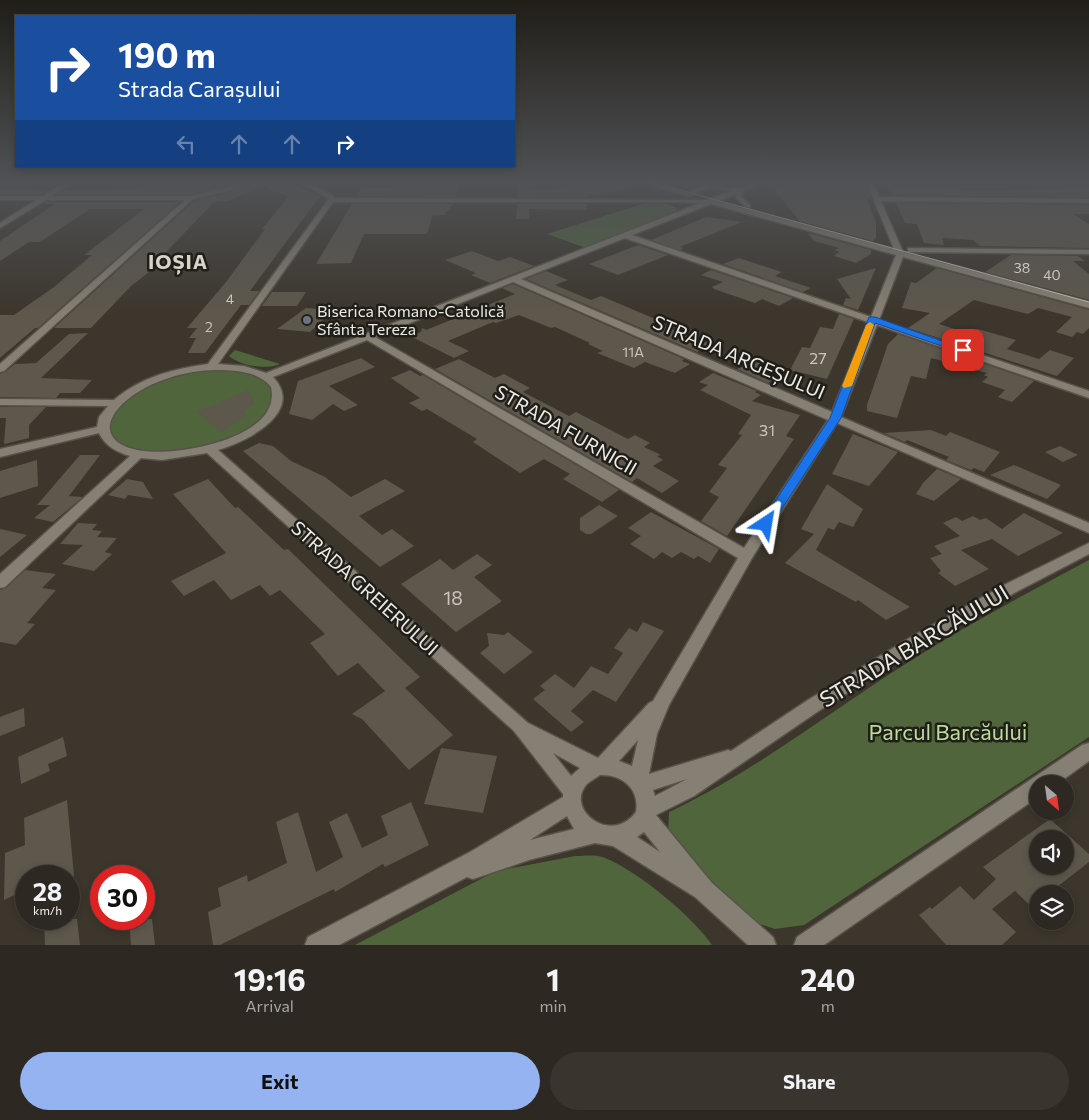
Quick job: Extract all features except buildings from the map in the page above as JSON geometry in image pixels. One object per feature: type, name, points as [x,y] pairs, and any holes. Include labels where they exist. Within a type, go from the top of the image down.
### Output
[{"type":"street","points":[[0,369],[161,225]]},
{"type":"street","points":[[212,367],[313,225]]},
{"type":"street","points":[[266,376],[650,225]]},
{"type":"street","points":[[809,225],[1089,298]]},
{"type":"street","points":[[815,225],[1089,305]]},
{"type":"street","points":[[889,225],[902,250]]},
{"type":"street","points":[[624,235],[1089,395]]},
{"type":"street","points":[[902,250],[1089,252]]},
{"type":"street","points":[[640,783],[648,734],[661,703],[746,556],[835,418],[872,319],[902,250]]},
{"type":"street","name":"STRADA ARGEȘULUI","points":[[513,279],[1089,528]]},
{"type":"street","name":"STRADA FURNICII","points":[[367,336],[746,556]]},
{"type":"street","points":[[212,367],[250,370],[266,376],[277,386],[279,399],[273,414],[256,429],[236,440],[210,449],[163,456],[139,454],[123,449],[109,441],[103,428],[105,416],[115,403],[147,382],[168,375],[212,367]]},
{"type":"street","points":[[0,402],[115,403]]},
{"type":"street","points":[[0,453],[103,428]]},
{"type":"street","name":"STRADA GREIERULUI","points":[[210,449],[520,726],[572,797]]},
{"type":"street","points":[[0,583],[139,454]]},
{"type":"street","name":"STRADA BARCĂULUI","points":[[645,813],[687,790],[814,705],[919,640],[1011,588],[1089,548]]},
{"type":"street","points":[[600,767],[661,703]]},
{"type":"street","name":"STRADA GREIERULUI","points":[[520,726],[600,767]]},
{"type":"street","points":[[1054,775],[1089,751]]},
{"type":"street","name":"STRADA BARCĂULUI","points":[[640,783],[744,752]]},
{"type":"street","points":[[442,880],[529,850],[594,833],[616,836],[628,833],[638,826],[645,813],[645,793],[640,783],[622,769],[600,767],[586,772],[577,780],[572,797],[579,821],[594,833]]},
{"type":"street","points":[[805,945],[1029,792]]},
{"type":"street","points":[[316,945],[442,880],[523,834],[572,797]]},
{"type":"street","points":[[645,813],[704,891]]},
{"type":"street","points":[[616,836],[704,891],[765,945]]},
{"type":"green space","points":[[575,225],[649,225],[589,249],[547,234]]},
{"type":"green space","points":[[235,350],[280,364],[267,367],[246,365],[229,356]]},
{"type":"green space","points":[[229,367],[267,376],[279,399],[256,429],[210,449],[139,454],[109,441],[103,423],[115,403],[168,375]]},
{"type":"green space","name":"Parcul Barcăului","points":[[1089,560],[1089,737],[804,925],[775,929],[750,921],[687,865],[668,836],[669,812],[731,779],[907,663],[997,610]]},
{"type":"green space","points":[[575,856],[602,857],[633,873],[664,896],[692,921],[712,945],[355,945],[496,871]]},
{"type":"tram line","points":[[808,225],[1089,302]]},
{"type":"slow traffic","points":[[847,386],[870,325]]},
{"type":"place","name":"Biserica Romano-Catolică Sfânta Tereza","points":[[307,320]]},
{"type":"district","name":"IOȘIA","points":[[178,262]]},
{"type":"route","points":[[766,524],[835,418],[872,319],[963,350]]}]
